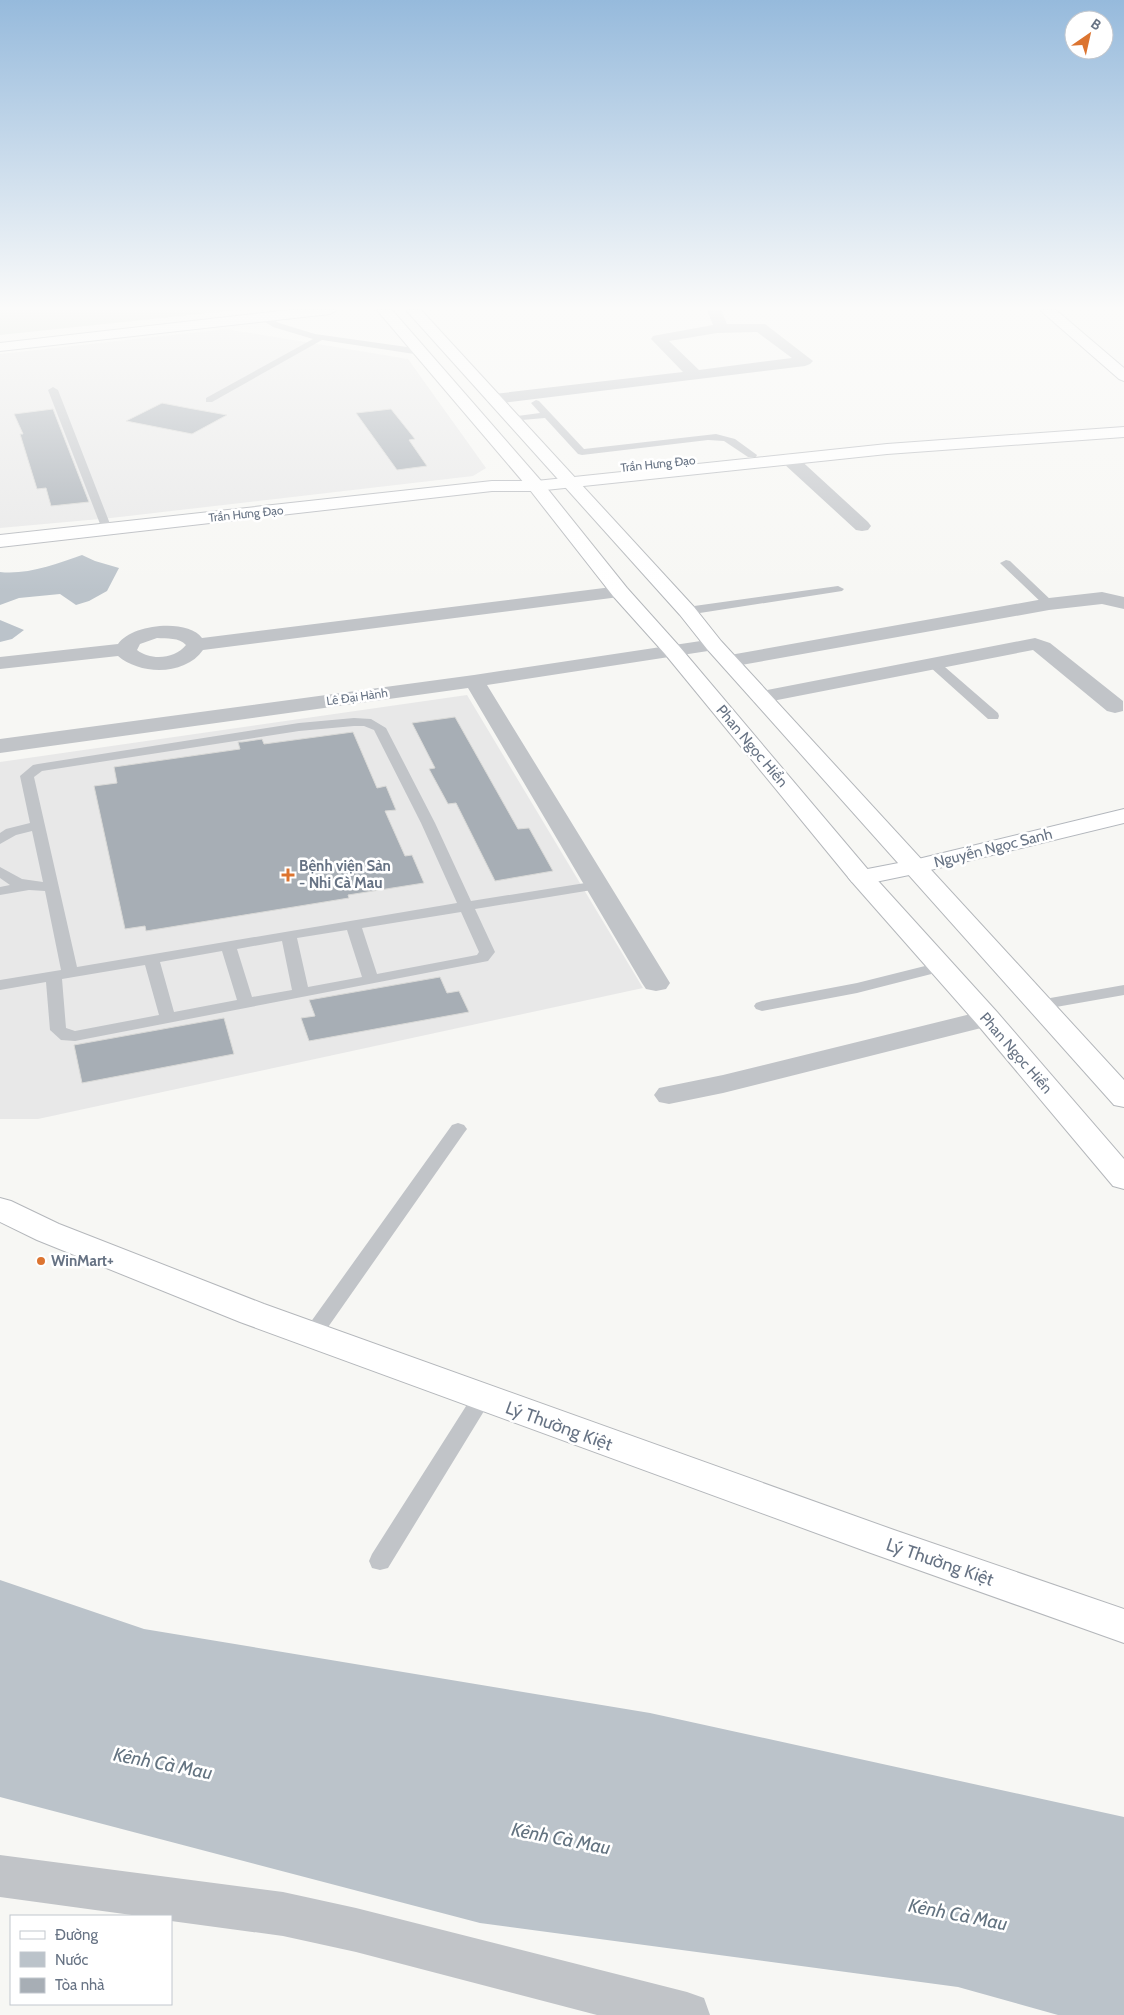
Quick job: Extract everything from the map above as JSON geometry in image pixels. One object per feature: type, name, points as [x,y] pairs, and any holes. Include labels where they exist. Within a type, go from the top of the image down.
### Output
[{"type":"main road","name":"Phan Ngọc Hiển","points":[[465,404],[532,482],[620,592],[672,650],[861,877],[987,1018],[1124,1179]]},
{"type":"main road","points":[[499,404],[1124,1098]]},
{"type":"main road","name":"Trần Hưng Đạo","points":[[567,478],[789,459],[926,437],[1124,424]]},
{"type":"main road","name":"Trần Hưng Đạo","points":[[0,542],[567,478],[752,455],[1124,432]]},
{"type":"main road","name":"Nguyễn Ngọc Sanh","points":[[861,877],[914,867],[1124,816]]},
{"type":"main road","name":"Lý Thường Kiệt","points":[[0,1209],[57,1235],[312,1335],[862,1535],[1124,1626]]},
{"type":"street","points":[[789,459],[862,526]]},
{"type":"street","points":[[196,645],[620,592]]},
{"type":"street","name":"Lê Đại Hành","points":[[0,746],[474,681],[672,650],[722,653],[1049,604],[1102,598],[1124,603]]},
{"type":"street","points":[[168,632],[188,636],[192,638],[196,645],[188,656],[165,662],[139,661],[130,657],[126,649],[128,643],[135,638],[145,634],[168,632]]},
{"type":"street","points":[[762,697],[1035,644],[1043,647],[1115,706]]},
{"type":"street","points":[[0,664],[126,649]]},
{"type":"street","points":[[474,681],[656,983]]},
{"type":"street","points":[[669,1095],[723,1084],[987,1018]]},
{"type":"street","points":[[0,1876],[283,1914],[356,1930],[687,2015]]},
{"type":"lane","points":[[58,404],[107,529]]},
{"type":"lane","points":[[537,404],[582,452],[708,437],[724,437],[736,441],[752,455]]},
{"type":"lane","points":[[513,419],[547,415]]},
{"type":"lane","points":[[1006,563],[1049,604]]},
{"type":"lane","points":[[687,611],[838,589]]},
{"type":"lane","points":[[934,664],[993,716]]},
{"type":"lane","points":[[54,976],[58,1030],[62,1034],[75,1036],[482,958],[488,952],[428,823],[379,728],[366,722],[299,727],[38,768],[27,776],[70,973]]},
{"type":"lane","points":[[4,835],[37,826]]},
{"type":"lane","points":[[0,872],[7,878],[28,886]]},
{"type":"lane","points":[[0,985],[598,885]]},
{"type":"lane","points":[[0,891],[28,886],[50,887]]},
{"type":"lane","points":[[353,925],[371,980]]},
{"type":"lane","points":[[289,936],[301,993]]},
{"type":"lane","points":[[228,946],[246,1003]]},
{"type":"lane","points":[[151,959],[168,1018]]},
{"type":"lane","points":[[762,1006],[857,988],[940,967]]},
{"type":"lane","points":[[1039,1005],[1124,990]]},
{"type":"lane","points":[[312,1335],[458,1129]]},
{"type":"lane","points":[[380,1561],[482,1398]]},
{"type":"shaded area","points":[[0,404],[440,404],[486,468],[473,476],[111,518],[0,528]]},
{"type":"shaded area","name":"Bệnh viện Sản - Nhi Cà Mau","points":[[467,695],[643,988],[38,1119],[0,1119],[0,762]]},
{"type":"water","points":[[82,555],[119,568],[107,591],[89,601],[76,605],[60,594],[19,598],[0,605],[0,572],[10,573],[31,570]]},
{"type":"water","points":[[0,620],[24,630],[12,639],[0,642]]},
{"type":"water","name":"Kênh Cà Mau","points":[[0,1580],[144,1629],[650,1713],[1124,1817],[1124,2015],[1058,2015],[958,1987],[480,1923],[0,1797]]},
{"type":"building","points":[[160,404],[227,415],[192,434],[126,421]]},
{"type":"building","points":[[53,409],[89,502],[51,506],[46,488],[37,489],[20,434],[23,434],[14,414]]},
{"type":"building","points":[[391,409],[415,439],[409,440],[427,466],[397,470],[356,413]]},
{"type":"building","points":[[455,717],[518,829],[529,828],[553,871],[495,881],[456,803],[448,804],[429,769],[435,768],[412,723]]},
{"type":"building","points":[[353,732],[377,788],[386,786],[396,810],[385,811],[405,856],[412,855],[424,883],[348,895],[349,898],[146,931],[145,926],[125,929],[94,786],[117,783],[114,767],[240,749],[238,742],[262,739],[264,744]]},
{"type":"building","points":[[440,977],[447,993],[459,991],[469,1012],[309,1041],[301,1018],[315,1016],[309,1000]]},
{"type":"building","points":[[224,1018],[234,1054],[82,1083],[74,1045]]},
{"type":"place","name":"Bệnh viện Sản - Nhi Cà Mau","points":[[288,875]]},
{"type":"place","name":"WinMart+","points":[[41,1261]]}]
